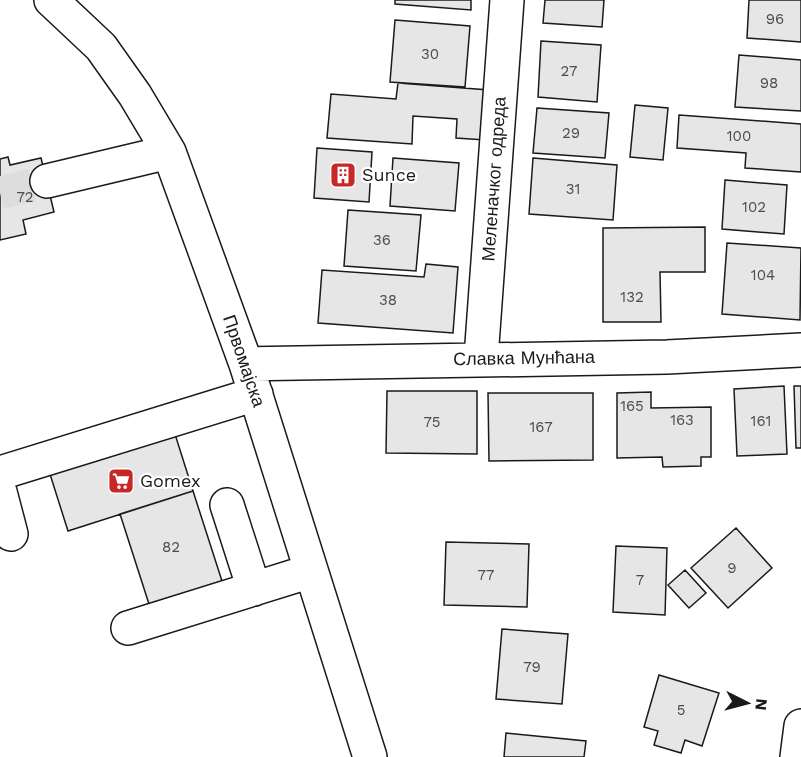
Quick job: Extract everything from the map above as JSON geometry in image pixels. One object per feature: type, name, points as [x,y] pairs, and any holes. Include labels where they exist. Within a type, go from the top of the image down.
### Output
[{"type":"street","name":"Првомајска","points":[[51,0],[101,47],[135,95],[169,152],[251,379],[370,757]]},
{"type":"street","name":"Меленачког одреда","points":[[481,358],[507,0]]},
{"type":"street","points":[[47,182],[169,152]]},
{"type":"street","name":"Славка Мунћана","points":[[0,473],[251,379],[481,358],[667,357],[801,350]]},
{"type":"street","points":[[0,492],[12,534]]},
{"type":"street","points":[[226,505],[254,589]]},
{"type":"street","points":[[128,628],[311,571]]},
{"type":"street","points":[[797,757],[801,726]]},
{"type":"building","points":[[395,0],[471,0],[471,10],[395,4]]},
{"type":"building","points":[[545,0],[604,0],[602,27],[543,23]]},
{"type":"building","points":[[749,0],[801,0],[801,42],[747,38]]},
{"type":"building","points":[[395,20],[470,26],[465,87],[390,82]]},
{"type":"building","points":[[541,41],[601,45],[597,102],[538,97]]},
{"type":"building","points":[[739,55],[801,60],[801,111],[735,107]]},
{"type":"building","points":[[398,83],[489,90],[485,140],[456,138],[457,119],[413,116],[412,144],[327,138],[331,94],[396,99]]},
{"type":"building","points":[[635,105],[668,108],[663,160],[630,157]]},
{"type":"building","points":[[537,108],[609,113],[605,158],[533,153]]},
{"type":"building","points":[[679,115],[801,124],[801,172],[745,168],[746,153],[677,148]]},
{"type":"building","name":"Sunce","points":[[317,148],[372,152],[369,202],[314,198]]},
{"type":"building","points":[[8,157],[10,165],[41,158],[54,212],[23,220],[26,234],[0,240],[0,159]]},
{"type":"building","points":[[393,158],[459,163],[455,211],[390,206]]},
{"type":"building","points":[[533,158],[617,165],[613,220],[529,214]]},
{"type":"building","points":[[725,180],[787,185],[784,234],[722,229]]},
{"type":"building","points":[[348,210],[421,215],[416,271],[344,266]]},
{"type":"building","points":[[705,227],[705,272],[660,272],[661,322],[603,322],[603,228]]},
{"type":"building","points":[[727,243],[801,248],[800,320],[722,314]]},
{"type":"building","points":[[426,264],[458,267],[453,333],[318,323],[322,270],[424,277]]},
{"type":"building","points":[[784,386],[787,454],[737,456],[734,389]]},
{"type":"building","points":[[794,386],[801,386],[801,448],[796,448]]},
{"type":"building","points":[[387,391],[477,391],[477,454],[386,453]]},
{"type":"building","points":[[651,392],[651,408],[711,407],[711,457],[701,457],[701,466],[663,467],[662,457],[617,458],[617,393]]},
{"type":"building","points":[[488,393],[593,393],[593,460],[489,461]]},
{"type":"building","name":"Gomex","points":[[174,431],[193,491],[68,531],[49,471]]},
{"type":"building","points":[[193,491],[222,581],[149,604],[120,514]]},
{"type":"building","points":[[736,528],[772,568],[728,608],[691,568]]},
{"type":"building","points":[[446,542],[529,544],[527,607],[444,605]]},
{"type":"building","points":[[616,546],[667,548],[665,615],[613,612]]},
{"type":"building","points":[[685,570],[706,593],[689,608],[668,585]]},
{"type":"building","points":[[502,629],[568,634],[562,704],[496,699]]},
{"type":"building","points":[[659,675],[719,693],[702,746],[685,740],[681,753],[654,745],[658,731],[644,727]]},
{"type":"building","points":[[506,733],[586,741],[584,757],[504,757]]},
{"type":"tunnel","points":[[0,193],[47,181]]},
{"type":"place","name":"Sunce","points":[[343,175]]},
{"type":"place","name":"Gomex","points":[[121,481]]}]
